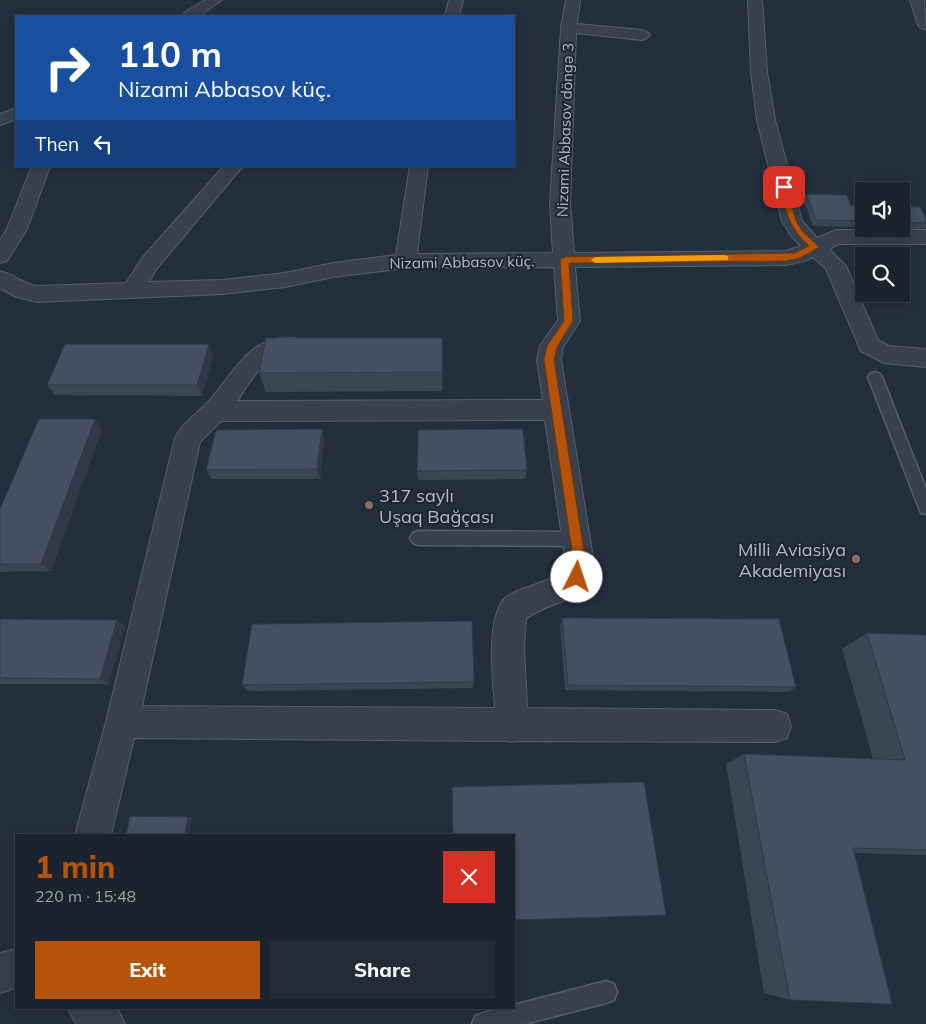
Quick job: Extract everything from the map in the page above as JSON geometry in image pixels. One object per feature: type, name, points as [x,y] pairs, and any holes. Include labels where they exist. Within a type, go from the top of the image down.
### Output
[{"type":"street","points":[[191,15],[215,0]]},
{"type":"street","points":[[452,15],[456,0]]},
{"type":"street","name":"Nizami Abbasov döngə 3","points":[[512,726],[508,628],[514,610],[528,601],[568,586],[577,577],[580,564],[549,360],[552,346],[569,321],[560,203],[573,0]]},
{"type":"street","points":[[755,0],[759,72],[766,120],[792,221],[799,232],[835,266],[869,346],[884,354],[926,358]]},
{"type":"street","points":[[912,1],[926,25]]},
{"type":"street","points":[[570,28],[642,35]]},
{"type":"street","points":[[0,120],[15,113]]},
{"type":"street","points":[[0,256],[17,230],[41,167]]},
{"type":"street","points":[[132,291],[150,262],[233,167]]},
{"type":"street","points":[[406,261],[419,167]]},
{"type":"street","name":"Nizami Abbasov küç.","points":[[0,278],[22,291],[37,294],[132,291],[251,284],[372,264],[406,261],[786,258],[797,256],[836,238],[926,237]]},
{"type":"street","points":[[93,834],[122,722],[188,438],[228,398],[254,359],[264,352],[275,347],[322,346]]},
{"type":"street","points":[[215,411],[557,410]]},
{"type":"street","points":[[122,722],[512,726],[775,726]]},
{"type":"street","points":[[0,973],[15,970]]},
{"type":"street","points":[[89,1009],[105,1024]]},
{"type":"lane","points":[[875,377],[926,508]]},
{"type":"lane","points":[[418,538],[577,539]]},
{"type":"lane","points":[[483,1024],[606,992]]},
{"type":"building","points":[[806,194],[847,195],[851,205],[855,205],[855,221],[816,220]]},
{"type":"building","points":[[910,206],[920,207],[926,223],[910,222]]},
{"type":"building","points":[[266,338],[442,338],[442,372],[259,373]]},
{"type":"building","points":[[65,344],[209,344],[197,385],[47,385]]},
{"type":"building","points":[[39,419],[95,419],[41,564],[0,564],[0,509]]},
{"type":"building","points":[[322,429],[317,469],[206,470],[216,430]]},
{"type":"building","points":[[523,429],[527,470],[417,471],[418,430]]},
{"type":"building","points":[[562,618],[779,619],[796,687],[568,685]]},
{"type":"building","points":[[0,619],[117,620],[100,679],[0,678]]},
{"type":"building","points":[[472,621],[474,682],[242,685],[252,624]]},
{"type":"building","points":[[867,633],[926,635],[926,850],[853,848],[892,1004],[790,1000],[744,754],[905,760]]},
{"type":"building","points":[[644,782],[666,915],[515,920],[515,834],[453,834],[452,787]]},
{"type":"building","points":[[130,816],[188,817],[185,834],[126,834]]},
{"type":"slow traffic","points":[[595,260],[724,258]]},
{"type":"place","name":"317 saylı Uşaq Bağçası","points":[[369,505]]},
{"type":"place","name":"Milli Aviasiya Akademiyası","points":[[856,559]]},
{"type":"route","points":[[577,577],[580,564],[549,360],[552,346],[569,321],[565,260],[786,258],[797,256],[814,247],[799,232],[792,221],[784,187]]}]
